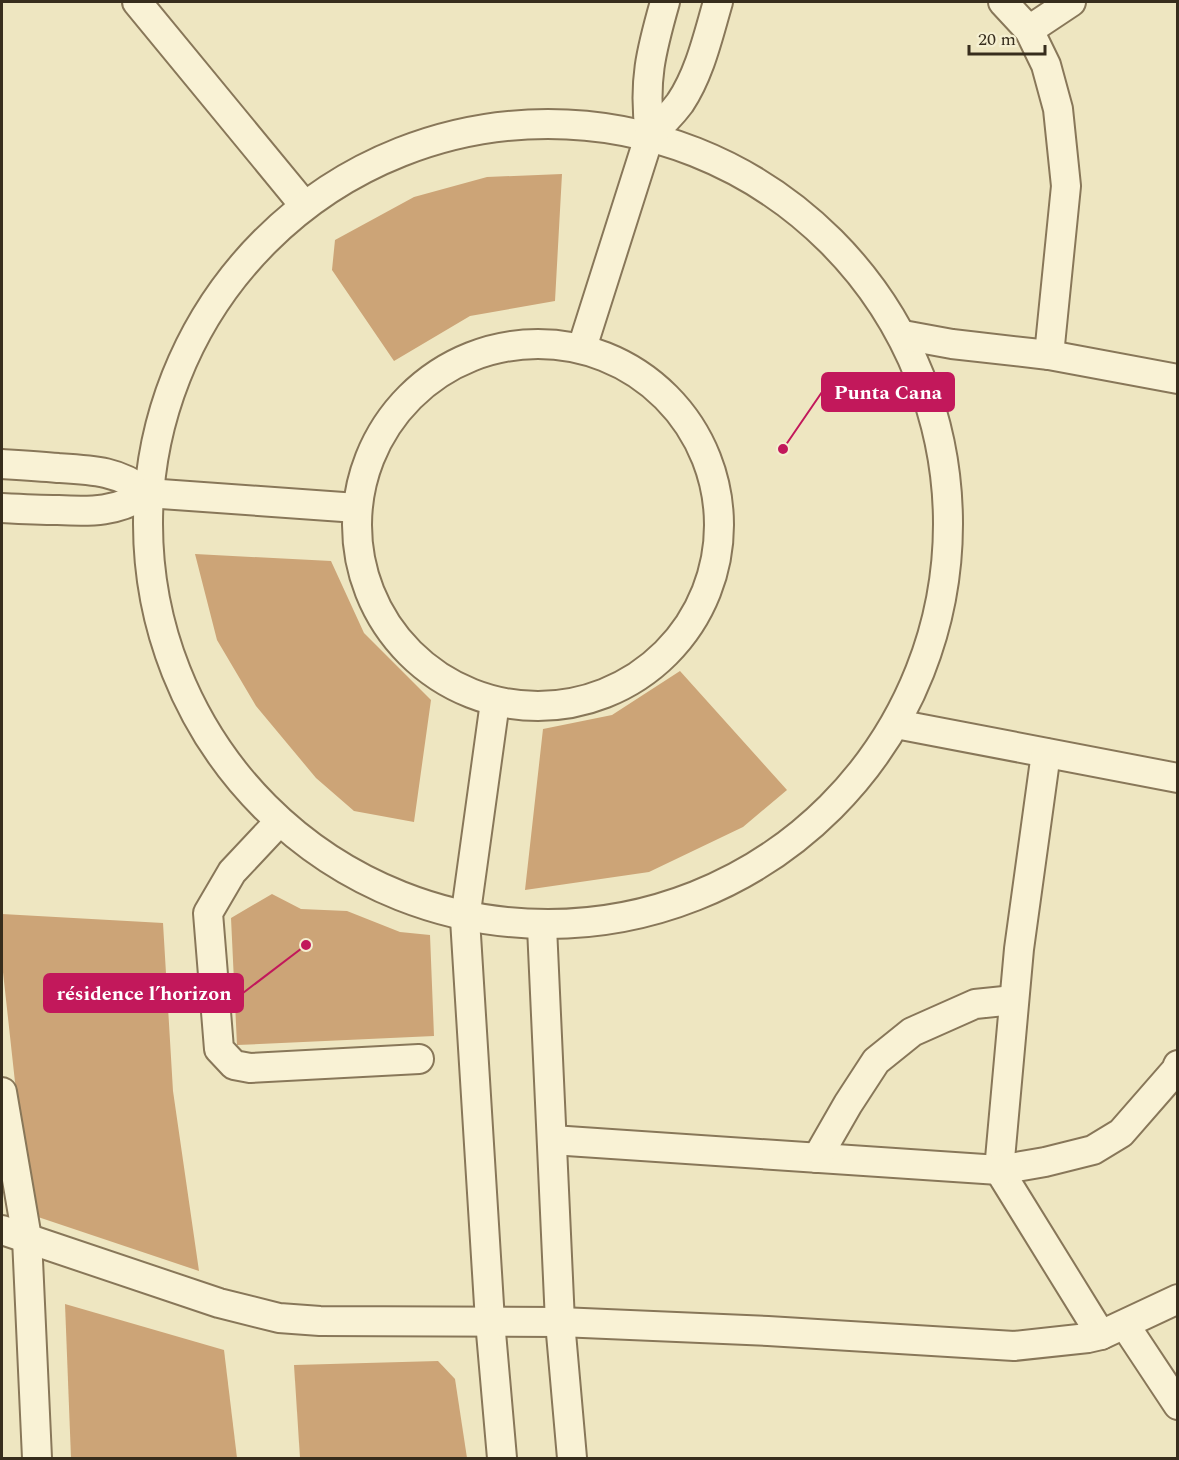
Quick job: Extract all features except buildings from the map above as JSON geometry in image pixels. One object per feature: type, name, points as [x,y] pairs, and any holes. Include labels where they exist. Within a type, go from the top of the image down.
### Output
[{"type":"street","points":[[137,2],[304,205]]},
{"type":"street","points":[[582,348],[650,134],[647,116],[648,74],[651,52],[665,2]]},
{"type":"street","points":[[650,134],[672,113],[690,87],[718,2]]},
{"type":"street","points":[[1003,2],[1029,30],[1046,65],[1058,109],[1066,186],[1049,355]]},
{"type":"street","points":[[1029,30],[1071,2]]},
{"type":"street","points":[[578,123],[650,134],[728,163],[798,208],[858,266],[903,335],[939,429],[950,530],[936,630],[897,724],[832,809],[747,874],[648,914],[542,927],[504,925],[465,919],[365,884],[278,823],[201,729],[156,615],[147,493],[172,384],[225,285],[304,205],[365,166],[433,138],[505,124],[578,123]]},
{"type":"street","points":[[903,335],[952,344],[1049,355],[1178,379]]},
{"type":"street","points":[[556,344],[582,348],[606,356],[651,382],[670,400],[700,442],[717,491],[720,517],[719,543],[714,568],[703,601],[681,638],[663,657],[621,687],[572,704],[546,707],[495,702],[470,694],[433,673],[406,651],[376,609],[366,585],[357,534],[357,508],[362,482],[381,434],[413,393],[433,377],[479,353],[504,346],[556,344]]},
{"type":"street","points":[[2,464],[107,472],[129,481],[147,493],[357,508]]},
{"type":"street","points":[[2,508],[88,512],[135,501],[147,493]]},
{"type":"street","points":[[495,702],[465,919],[490,1321],[502,1458]]},
{"type":"street","points":[[897,724],[1178,778]]},
{"type":"street","points":[[1046,753],[1019,949],[999,1170],[1113,1330],[1178,1405]]},
{"type":"street","points":[[278,823],[232,872],[208,913],[219,1049],[234,1065],[250,1068],[419,1059]]},
{"type":"street","points":[[542,927],[560,1322],[572,1458]]},
{"type":"street","points":[[817,1158],[876,1061],[912,1032],[975,1004],[1014,1000]]},
{"type":"street","points":[[552,1140],[999,1170],[1093,1150],[1121,1133],[1178,1065]]},
{"type":"street","points":[[2,1092],[37,1458]]},
{"type":"street","points":[[14,1234],[219,1303],[279,1318],[320,1321],[560,1322],[768,1331],[1014,1346],[1088,1338],[1113,1330],[1178,1299]]},
{"type":"place","name":"Punta Cana","points":[[783,449]]},
{"type":"place","name":"résidence l’horizon","points":[[306,945]]}]
